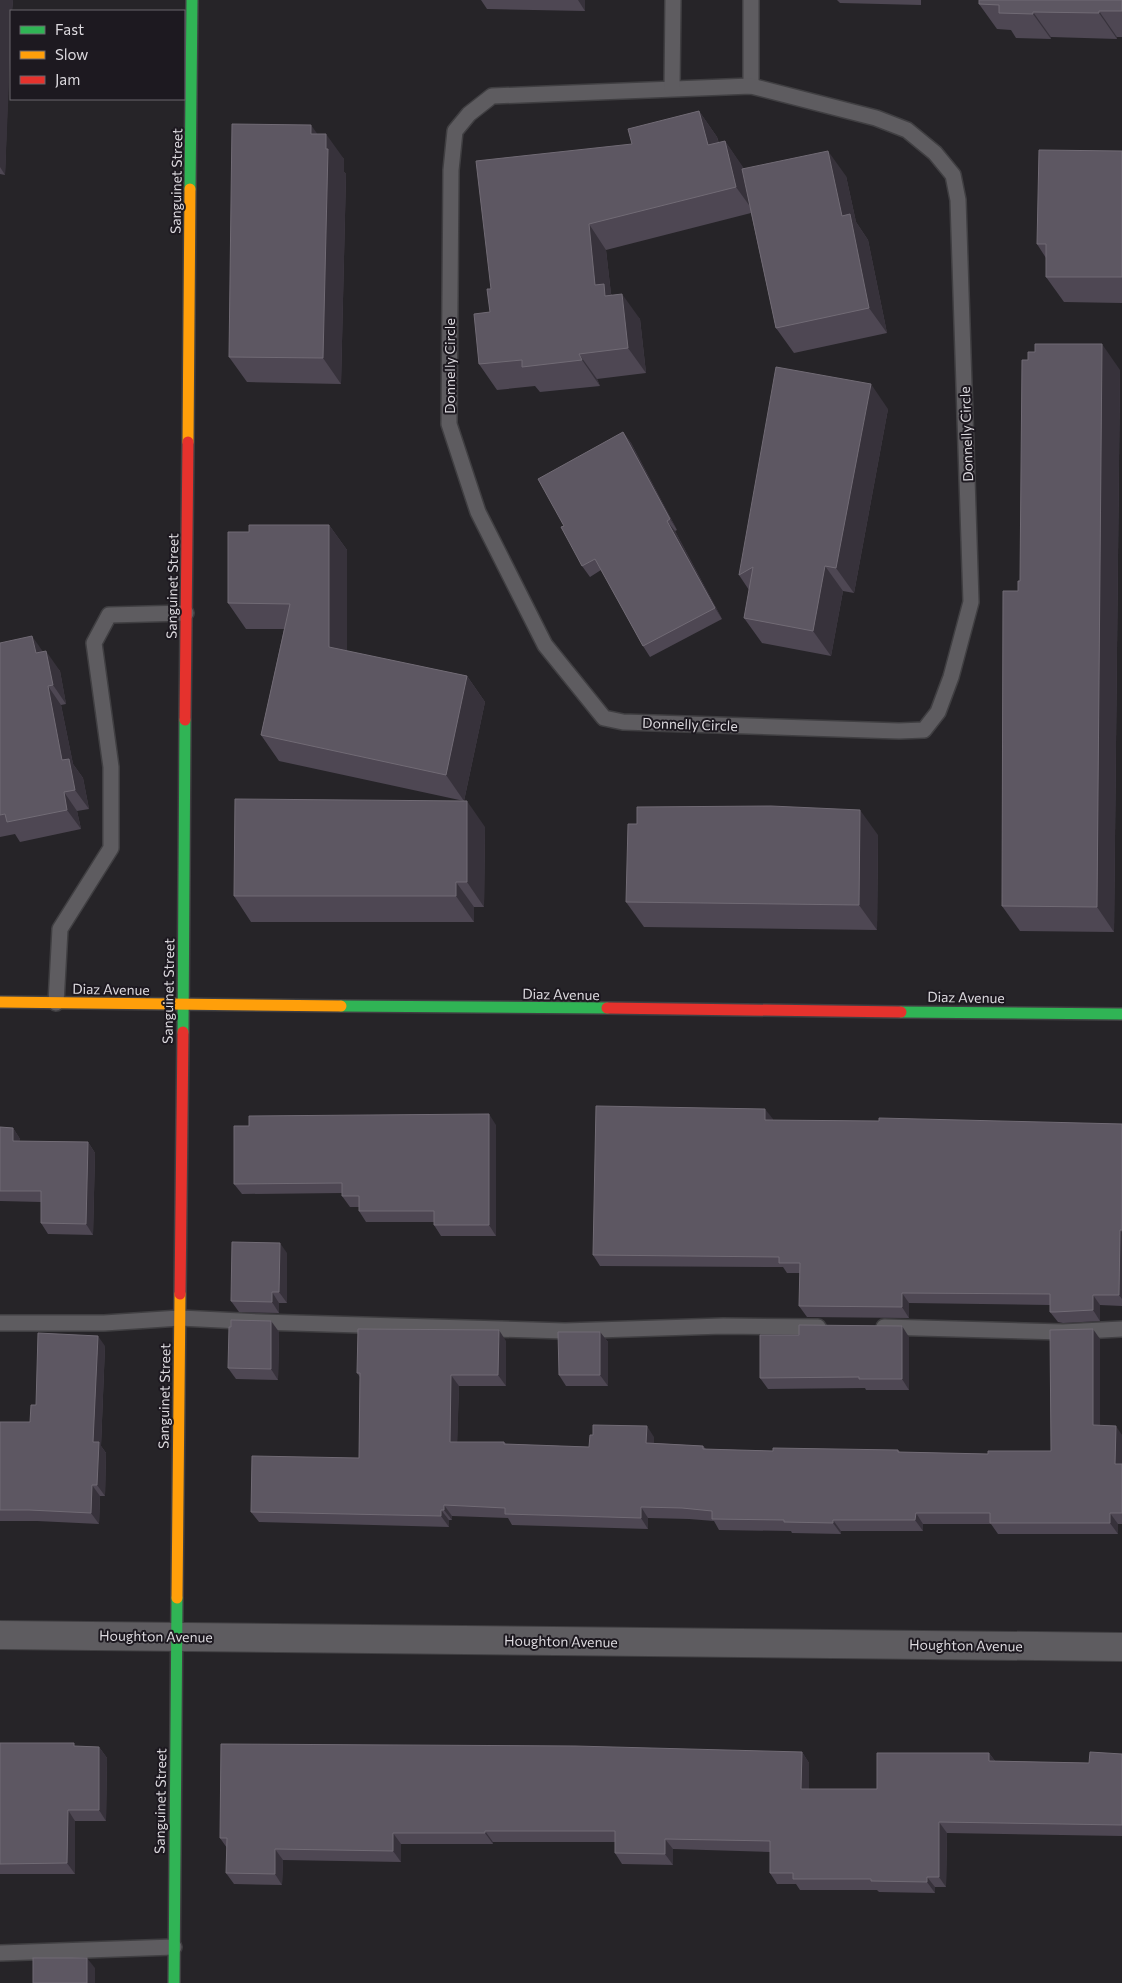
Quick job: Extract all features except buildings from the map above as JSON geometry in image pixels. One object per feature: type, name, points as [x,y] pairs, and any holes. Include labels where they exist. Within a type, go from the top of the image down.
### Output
[{"type":"street","name":"Sanguinet Street","points":[[174,1983],[192,0]]},
{"type":"street","name":"Diaz Avenue","points":[[0,1002],[1122,1014]]},
{"type":"street","name":"Houghton Avenue","points":[[0,1634],[1122,1647]]},
{"type":"lane","points":[[672,88],[673,0]]},
{"type":"lane","points":[[751,0],[751,86]]},
{"type":"lane","name":"Donnelly Circle","points":[[751,86],[876,118],[907,130],[935,153],[953,175],[958,200],[971,602],[951,676],[938,712],[924,730],[899,731],[624,722],[604,718],[545,645],[478,512],[449,424],[451,170],[455,131],[469,114],[492,96],[672,88],[751,86]]},
{"type":"lane","points":[[56,1003],[60,930],[111,848],[111,768],[94,643],[110,616],[186,614]]},
{"type":"lane","points":[[0,1323],[104,1323],[180,1318],[565,1331],[723,1326],[828,1327]]},
{"type":"lane","points":[[867,1327],[1063,1332],[1122,1329]]},
{"type":"lane","points":[[0,1952],[174,1946]]},
{"type":"traffic: fast","points":[[190,189],[192,0]]},
{"type":"traffic: fast","points":[[183,1032],[185,720]]},
{"type":"traffic: fast","points":[[341,1006],[607,1008]]},
{"type":"traffic: fast","points":[[901,1012],[1122,1014]]},
{"type":"traffic: fast","points":[[174,1983],[177,1598]]},
{"type":"traffic: slow","points":[[188,442],[190,189]]},
{"type":"traffic: slow","points":[[0,1002],[341,1006]]},
{"type":"traffic: slow","points":[[177,1598],[180,1294]]},
{"type":"traffic: jam","points":[[185,720],[188,442]]},
{"type":"traffic: jam","points":[[607,1008],[901,1012]]},
{"type":"traffic: jam","points":[[180,1294],[183,1032]]}]
